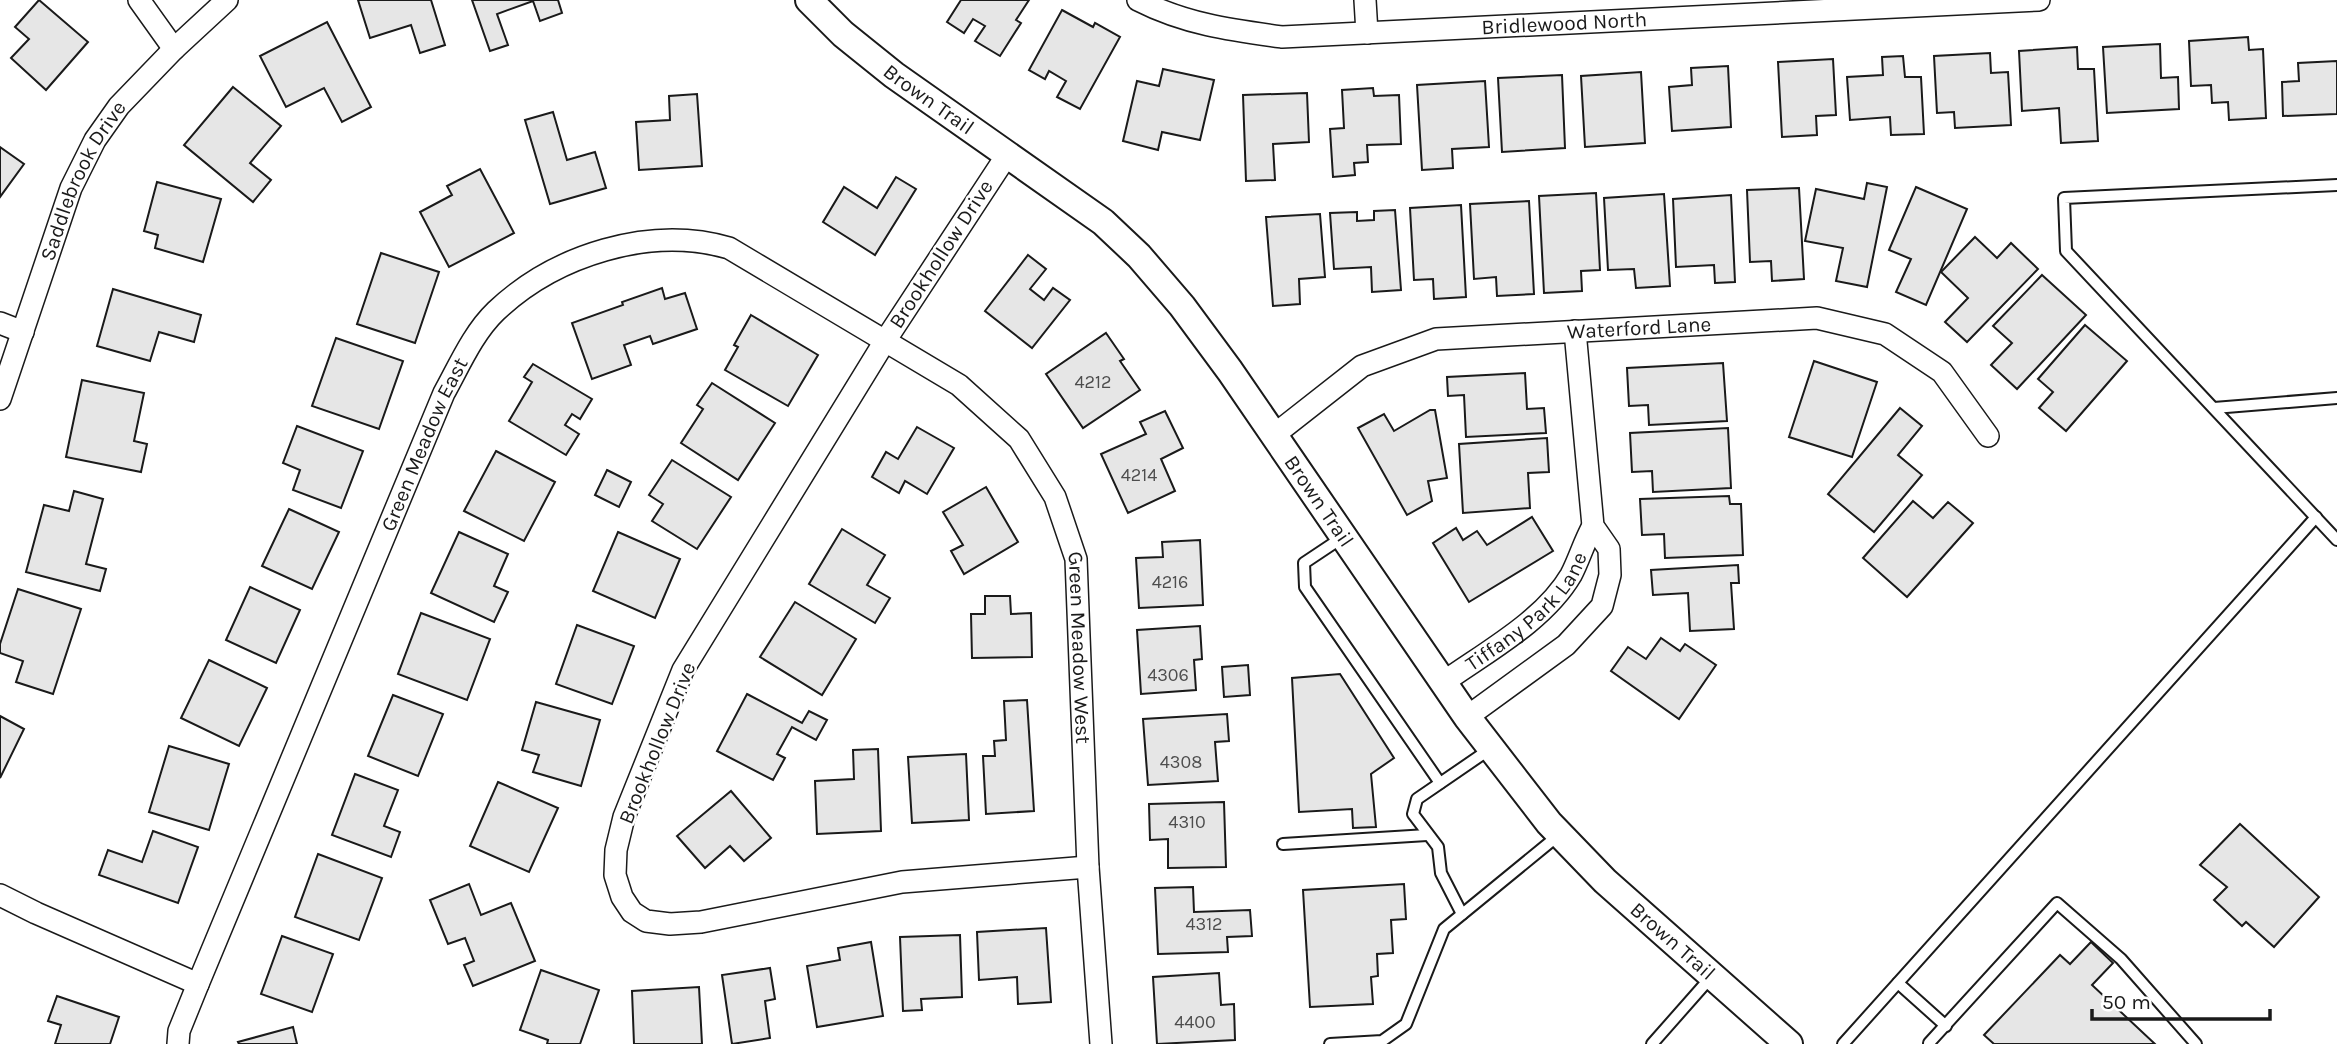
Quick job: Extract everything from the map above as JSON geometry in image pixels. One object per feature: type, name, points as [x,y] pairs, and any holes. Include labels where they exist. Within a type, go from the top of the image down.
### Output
[{"type":"street","points":[[139,0],[174,49]]},
{"type":"street","name":"Saddlebrook Drive","points":[[0,399],[71,188],[95,140],[119,106],[174,49],[227,0]]},
{"type":"street","name":"Brown Trail","points":[[809,0],[843,34],[894,75],[1103,222],[1139,256],[1198,327],[1490,749],[1560,834],[1605,881],[1789,1044]]},
{"type":"street","name":"Bridlewood North","points":[[1138,0],[1160,11],[1208,27],[1282,37],[1694,8],[2039,0]]},
{"type":"street","points":[[1365,0],[1367,33]]},
{"type":"street","name":"Brookhollow Drive","points":[[1007,155],[884,341],[683,670],[624,817],[616,850],[615,875],[622,897],[632,912],[646,921],[670,923],[701,922],[902,882],[1088,867]]},
{"type":"street","name":"Green Meadow East","points":[[178,1044],[179,1031],[198,984],[444,393],[474,341],[494,313],[531,282],[550,272],[622,245],[651,241],[705,241],[729,248],[884,341]]},
{"type":"street","name":"Waterford Lane","points":[[1274,435],[1362,366],[1437,340],[1817,317],[1885,334],[1941,372],[1988,436]]},
{"type":"street","points":[[0,323],[23,332]]},
{"type":"street","name":"Tiffany Park Lane","points":[[1467,717],[1566,645],[1602,606],[1610,575],[1609,549],[1593,526],[1575,331]]},
{"type":"street","name":"Green Meadow West","points":[[884,341],[959,385],[1019,439],[1055,497],[1076,559],[1088,867],[1101,1041]]},
{"type":"street","name":"Tiffany Park Lane","points":[[1444,682],[1542,612],[1571,575],[1582,545],[1593,526]]},
{"type":"street","points":[[0,895],[198,984]]},
{"type":"lane","points":[[2337,185],[2064,198],[2066,251],[2337,540]]},
{"type":"lane","points":[[2214,408],[2337,398]]},
{"type":"lane","points":[[1843,1044],[2316,517]]},
{"type":"lane","points":[[1343,537],[1304,563],[1305,587],[1440,783]]},
{"type":"lane","points":[[1462,914],[1441,873],[1438,847],[1413,814],[1417,799],[1490,749]]},
{"type":"lane","points":[[1330,1044],[1382,1041],[1406,1024],[1444,929],[1560,834]]},
{"type":"lane","points":[[1283,844],[1427,835]]},
{"type":"lane","points":[[1929,1043],[2057,903],[2121,958],[2196,1044]]},
{"type":"lane","points":[[1653,1044],[1712,976]]},
{"type":"lane","points":[[1898,983],[1946,1026]]},
{"type":"building","points":[[39,0],[88,42],[46,90],[11,58],[29,39],[15,27]]},
{"type":"building","points":[[358,0],[431,0],[445,45],[420,53],[411,25],[370,38]]},
{"type":"building","points":[[472,0],[558,0],[562,13],[540,21],[533,1],[497,14],[508,45],[490,51]]},
{"type":"building","points":[[961,0],[1029,0],[1016,20],[1021,23],[1000,56],[975,41],[985,26],[973,19],[964,33],[947,22]]},
{"type":"building","points":[[1062,10],[1093,27],[1095,23],[1120,37],[1080,109],[1057,97],[1066,81],[1049,71],[1045,79],[1029,70]]},
{"type":"building","points":[[327,22],[371,107],[342,122],[324,88],[286,107],[260,56]]},
{"type":"building","points":[[2248,37],[2249,50],[2263,49],[2266,118],[2229,120],[2228,102],[2212,103],[2211,85],[2191,86],[2189,41]]},
{"type":"building","points":[[2160,44],[2161,78],[2178,77],[2179,109],[2107,113],[2103,47]]},
{"type":"building","points":[[2077,47],[2078,69],[2094,69],[2098,141],[2061,143],[2059,108],[2022,111],[2019,51]]},
{"type":"building","points":[[1990,53],[1991,73],[2008,72],[2011,125],[1955,128],[1954,112],[1937,113],[1934,56]]},
{"type":"building","points":[[1903,56],[1905,77],[1921,77],[1924,134],[1891,135],[1890,117],[1850,120],[1847,77],[1883,75],[1882,57]]},
{"type":"building","points":[[1833,59],[1836,115],[1816,116],[1817,135],[1782,137],[1778,62]]},
{"type":"building","points":[[2337,61],[2337,114],[2283,116],[2282,82],[2299,81],[2298,63]]},
{"type":"building","points":[[1728,66],[1731,127],[1672,131],[1669,87],[1692,85],[1691,68]]},
{"type":"building","points":[[1163,69],[1214,80],[1200,140],[1162,132],[1158,150],[1123,141],[1137,81],[1159,86]]},
{"type":"building","points":[[1641,72],[1645,143],[1585,147],[1581,76]]},
{"type":"building","points":[[1562,75],[1565,148],[1502,152],[1498,78]]},
{"type":"building","points":[[1485,81],[1489,147],[1452,149],[1453,168],[1422,170],[1417,85]]},
{"type":"building","points":[[233,87],[281,126],[250,163],[271,180],[253,202],[184,145]]},
{"type":"building","points":[[1373,88],[1374,96],[1399,95],[1401,144],[1367,145],[1368,162],[1354,163],[1355,175],[1333,177],[1330,129],[1344,128],[1342,90]]},
{"type":"building","points":[[1307,93],[1309,142],[1273,144],[1275,180],[1246,181],[1243,95]]},
{"type":"building","points":[[697,94],[702,166],[639,170],[636,122],[670,120],[669,96]]},
{"type":"building","points":[[553,112],[567,160],[595,152],[606,188],[550,204],[525,120]]},
{"type":"building","points":[[0,147],[24,164],[0,197]]},
{"type":"building","points":[[480,169],[514,233],[449,267],[420,212],[452,195],[447,186]]},
{"type":"building","points":[[896,177],[916,189],[875,255],[823,222],[844,187],[877,208]]},
{"type":"building","points":[[157,182],[221,199],[203,262],[155,248],[158,235],[144,231]]},
{"type":"building","points":[[1867,183],[1887,187],[1867,287],[1836,281],[1843,248],[1805,241],[1816,189],[1864,199]]},
{"type":"building","points":[[1916,187],[1967,209],[1926,305],[1896,292],[1911,259],[1889,250]]},
{"type":"building","points":[[1799,188],[1804,279],[1772,281],[1771,261],[1750,262],[1747,190]]},
{"type":"building","points":[[1596,193],[1600,270],[1581,271],[1582,291],[1544,293],[1539,196]]},
{"type":"building","points":[[1664,194],[1670,286],[1636,288],[1634,269],[1608,270],[1604,198]]},
{"type":"building","points":[[1731,195],[1735,282],[1715,283],[1714,265],[1676,267],[1673,199]]},
{"type":"building","points":[[1529,201],[1534,294],[1497,296],[1496,277],[1474,279],[1470,204]]},
{"type":"building","points":[[1461,205],[1466,297],[1434,299],[1433,279],[1414,280],[1410,208]]},
{"type":"building","points":[[1395,210],[1401,290],[1372,292],[1371,267],[1334,269],[1330,213],[1357,212],[1357,221],[1374,220],[1374,211]]},
{"type":"building","points":[[1320,214],[1325,277],[1299,279],[1300,304],[1273,306],[1266,217]]},
{"type":"building","points":[[1975,237],[1997,258],[2011,243],[2038,269],[1967,342],[1945,322],[1968,298],[1941,272]]},
{"type":"building","points":[[381,253],[439,272],[415,343],[357,324]]},
{"type":"building","points":[[1028,255],[1046,269],[1030,289],[1044,300],[1053,288],[1070,300],[1032,348],[985,311]]},
{"type":"building","points":[[2042,275],[2086,315],[2017,389],[1991,365],[2012,343],[1993,326]]},
{"type":"building","points":[[662,288],[665,299],[685,293],[697,329],[653,344],[650,336],[624,345],[631,365],[592,379],[572,323]]},
{"type":"building","points":[[113,289],[201,315],[194,342],[159,332],[150,361],[97,346]]},
{"type":"building","points":[[751,315],[818,355],[788,406],[725,370],[738,347],[734,345]]},
{"type":"building","points":[[2085,325],[2127,361],[2066,431],[2039,408],[2053,392],[2038,379]]},
{"type":"building","points":[[1106,333],[1124,359],[1120,361],[1140,390],[1083,428],[1046,374]]},
{"type":"building","points":[[336,338],[403,361],[379,429],[312,406]]},
{"type":"building","points":[[1814,361],[1877,382],[1852,457],[1789,437]]},
{"type":"building","points":[[1723,363],[1727,421],[1649,425],[1648,405],[1629,406],[1627,368]]},
{"type":"building","points":[[533,364],[592,399],[580,419],[572,414],[565,425],[579,434],[566,455],[509,421],[532,382],[524,377]]},
{"type":"building","points":[[1525,373],[1527,409],[1544,408],[1546,433],[1466,437],[1464,395],[1448,396],[1447,377]]},
{"type":"building","points":[[82,380],[144,393],[134,441],[147,444],[141,472],[66,457]]},
{"type":"building","points":[[712,383],[775,423],[738,480],[681,443],[703,409],[697,405]]},
{"type":"building","points":[[1900,408],[1922,426],[1898,455],[1922,475],[1874,532],[1828,494]]},
{"type":"building","points":[[1430,410],[1435,410],[1447,478],[1428,481],[1432,501],[1407,515],[1358,428],[1384,414],[1394,431]]},
{"type":"building","points":[[1165,411],[1183,448],[1161,459],[1175,491],[1128,513],[1101,454],[1146,434],[1140,422]]},
{"type":"building","points":[[297,426],[363,451],[341,508],[293,490],[300,470],[283,463]]},
{"type":"building","points":[[917,427],[954,448],[927,494],[905,481],[899,493],[872,477],[886,452],[898,459]]},
{"type":"building","points":[[1728,428],[1731,488],[1653,492],[1652,471],[1632,472],[1630,433]]},
{"type":"building","points":[[1547,438],[1549,472],[1528,473],[1530,508],[1463,513],[1459,444]]},
{"type":"building","points":[[496,451],[555,482],[524,541],[464,511]]},
{"type":"building","points":[[672,460],[731,497],[697,549],[652,521],[663,504],[649,495]]},
{"type":"building","points":[[607,470],[631,482],[619,507],[595,495]]},
{"type":"building","points":[[986,487],[1018,542],[964,574],[951,551],[963,545],[943,512]]},
{"type":"building","points":[[74,491],[103,499],[86,564],[106,569],[100,591],[26,572],[44,505],[69,511]]},
{"type":"building","points":[[1729,496],[1730,504],[1741,504],[1743,555],[1665,558],[1664,534],[1642,535],[1640,499]]},
{"type":"building","points":[[1913,501],[1933,518],[1948,502],[1973,523],[1907,597],[1863,558]]},
{"type":"building","points":[[289,509],[339,532],[312,589],[262,566]]},
{"type":"building","points":[[1532,517],[1553,551],[1469,602],[1433,543],[1456,528],[1463,540],[1477,531],[1487,545]]},
{"type":"building","points":[[842,529],[885,555],[867,585],[890,598],[875,623],[809,584]]},
{"type":"building","points":[[459,532],[508,554],[494,586],[508,592],[494,622],[431,593]]},
{"type":"building","points":[[618,532],[680,559],[655,618],[593,591]]},
{"type":"building","points":[[1200,540],[1203,605],[1139,608],[1136,558],[1163,557],[1162,542]]},
{"type":"building","points":[[1738,565],[1739,583],[1731,583],[1734,629],[1690,631],[1688,593],[1653,595],[1651,570]]},
{"type":"building","points":[[250,587],[300,610],[276,663],[226,640]]},
{"type":"building","points":[[18,589],[81,609],[53,694],[16,682],[23,661],[0,653],[0,644]]},
{"type":"building","points":[[985,596],[1010,596],[1011,614],[1031,613],[1032,657],[972,658],[971,614],[985,614]]},
{"type":"building","points":[[795,602],[856,639],[822,695],[760,657]]},
{"type":"building","points":[[421,613],[490,639],[467,700],[398,674]]},
{"type":"building","points":[[577,625],[634,646],[612,704],[556,684]]},
{"type":"building","points":[[1200,626],[1202,659],[1194,660],[1196,690],[1141,694],[1137,630]]},
{"type":"building","points":[[1661,638],[1680,651],[1685,644],[1716,665],[1679,719],[1611,671],[1628,647],[1646,659]]},
{"type":"building","points":[[209,660],[267,688],[239,746],[181,718]]},
{"type":"building","points":[[1248,665],[1250,695],[1224,697],[1222,667]]},
{"type":"building","points":[[1340,674],[1394,758],[1371,774],[1376,827],[1353,828],[1352,809],[1299,812],[1292,678]]},
{"type":"building","points":[[747,694],[802,723],[809,711],[827,720],[816,740],[792,727],[777,754],[785,758],[773,780],[717,751]]},
{"type":"building","points":[[393,695],[443,714],[418,776],[368,756]]},
{"type":"building","points":[[1027,700],[1034,811],[986,814],[983,756],[995,756],[994,741],[1006,740],[1004,701]]},
{"type":"building","points":[[536,702],[600,720],[581,786],[533,772],[539,755],[522,750]]},
{"type":"building","points":[[1227,714],[1229,741],[1215,742],[1218,781],[1148,785],[1143,719]]},
{"type":"building","points":[[0,716],[24,729],[0,778]]},
{"type":"building","points":[[169,746],[229,764],[209,830],[149,812]]},
{"type":"building","points":[[878,749],[881,831],[817,834],[815,781],[854,779],[853,750]]},
{"type":"building","points":[[966,754],[969,820],[912,823],[908,757]]},
{"type":"building","points":[[355,774],[398,790],[384,826],[400,832],[391,857],[332,835]]},
{"type":"building","points":[[498,782],[558,808],[529,872],[470,846]]},
{"type":"building","points":[[731,791],[771,838],[744,861],[730,846],[705,868],[677,836]]},
{"type":"building","points":[[1224,802],[1226,867],[1168,868],[1168,839],[1150,840],[1149,804]]},
{"type":"building","points":[[2240,824],[2319,897],[2274,947],[2246,922],[2242,926],[2214,900],[2227,887],[2200,865]]},
{"type":"building","points":[[153,831],[198,847],[178,903],[99,875],[108,850],[142,862]]},
{"type":"building","points":[[318,854],[382,878],[359,940],[295,917]]},
{"type":"building","points":[[469,884],[481,915],[511,903],[535,961],[473,986],[464,965],[474,961],[465,938],[448,944],[430,900]]},
{"type":"building","points":[[1404,884],[1406,919],[1391,920],[1393,953],[1377,954],[1378,976],[1371,977],[1373,1004],[1310,1007],[1303,890]]},
{"type":"building","points":[[1193,887],[1194,912],[1250,910],[1252,936],[1227,937],[1228,952],[1158,954],[1155,888]]},
{"type":"building","points":[[1046,928],[1051,1002],[1018,1004],[1017,977],[979,980],[977,932]]},
{"type":"building","points":[[960,935],[962,997],[921,999],[922,1010],[903,1011],[900,937]]},
{"type":"building","points":[[282,936],[333,954],[312,1012],[261,994]]},
{"type":"building","points":[[871,942],[883,1016],[817,1027],[807,966],[840,960],[838,948]]},
{"type":"building","points":[[2091,942],[2113,963],[2092,985],[2155,1044],[1994,1044],[1984,1035],[2060,955],[2070,964]]},
{"type":"building","points":[[770,968],[775,999],[765,1001],[770,1038],[732,1044],[722,975]]},
{"type":"building","points":[[541,970],[599,990],[580,1044],[547,1044],[548,1040],[520,1030]]},
{"type":"building","points":[[1219,973],[1221,1005],[1234,1004],[1235,1040],[1157,1044],[1153,977]]},
{"type":"building","points":[[699,987],[702,1044],[634,1044],[632,991]]},
{"type":"building","points":[[57,996],[119,1017],[110,1044],[55,1044],[61,1025],[48,1021]]},
{"type":"building","points":[[293,1027],[297,1044],[238,1042]]}]
